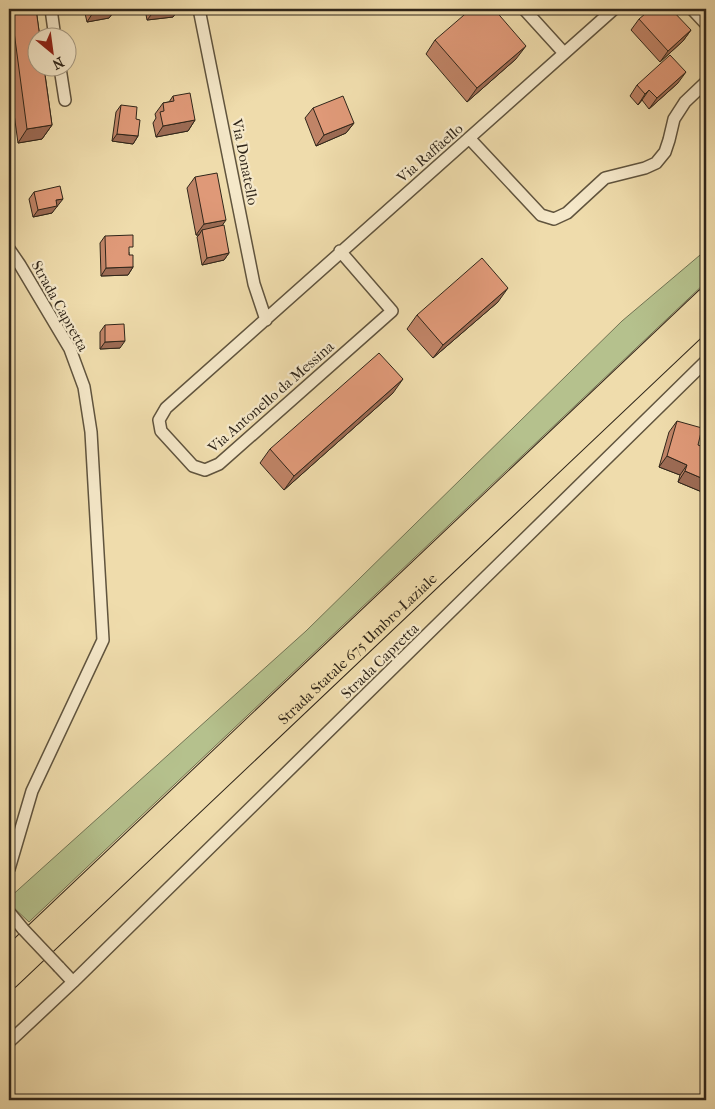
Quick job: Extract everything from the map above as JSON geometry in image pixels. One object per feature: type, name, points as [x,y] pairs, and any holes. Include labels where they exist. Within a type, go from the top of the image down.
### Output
[{"type":"highway","name":"Strada Statale 675 Umbro-Laziale","points":[[9,958],[706,298]]},
{"type":"highway","name":"Strada Statale 675 Umbro-Laziale","points":[[9,979],[706,319]]},
{"type":"street","points":[[51,9],[54,28]]},
{"type":"street","name":"Via Donatello","points":[[199,9],[254,284],[266,320]]},
{"type":"street","points":[[524,9],[564,53]]},
{"type":"street","name":"Via Raffaello","points":[[266,320],[340,251],[614,9]]},
{"type":"street","points":[[692,9],[706,24]]},
{"type":"street","points":[[62,78],[65,100]]},
{"type":"street","points":[[469,138],[541,215],[554,219],[568,213],[604,178],[638,170],[656,163],[665,152],[674,119],[685,102],[706,82]]},
{"type":"street","name":"Strada Capretta","points":[[9,249],[70,349],[84,387],[91,432],[103,640],[32,790],[9,869]]},
{"type":"street","name":"Via Antonello da Messina","points":[[266,320],[166,408],[159,420],[161,431],[193,466],[205,470],[219,464],[392,311],[340,251]]},
{"type":"street","name":"Strada Capretta","points":[[9,1042],[73,982],[706,361]]},
{"type":"street","points":[[9,912],[73,982]]},
{"type":"green space","points":[[706,250],[706,282],[29,922],[14,908],[9,898],[306,631],[622,321]]},
{"type":"building","points":[[11,9],[36,9],[39,28],[28,28],[28,78],[45,78],[52,125],[27,129]]},
{"type":"building","points":[[471,9],[494,9],[526,46],[477,88],[435,40]]},
{"type":"building","points":[[651,9],[671,9],[691,30],[668,51],[639,19]]},
{"type":"building","points":[[670,55],[686,72],[657,98],[649,90],[645,94],[637,85]]},
{"type":"building","points":[[190,93],[195,120],[163,126],[160,112],[164,111],[163,103],[174,101],[173,96]]},
{"type":"building","points":[[343,96],[354,123],[324,135],[313,108]]},
{"type":"building","points":[[121,105],[137,107],[136,119],[140,120],[138,136],[117,134]]},
{"type":"building","points":[[217,173],[226,220],[204,224],[195,177]]},
{"type":"building","points":[[60,186],[63,199],[56,200],[57,206],[38,210],[34,192]]},
{"type":"building","points":[[224,225],[229,253],[207,258],[202,230]]},
{"type":"building","points":[[133,235],[133,247],[129,247],[129,255],[133,255],[133,267],[106,268],[105,236]]},
{"type":"building","points":[[482,258],[508,288],[443,345],[417,315]]},
{"type":"building","points":[[124,324],[125,341],[105,342],[105,325]]},
{"type":"building","points":[[379,353],[403,379],[294,476],[270,449]]},
{"type":"building","points":[[677,421],[702,428],[698,445],[706,448],[706,480],[685,471],[687,465],[667,456]]}]
